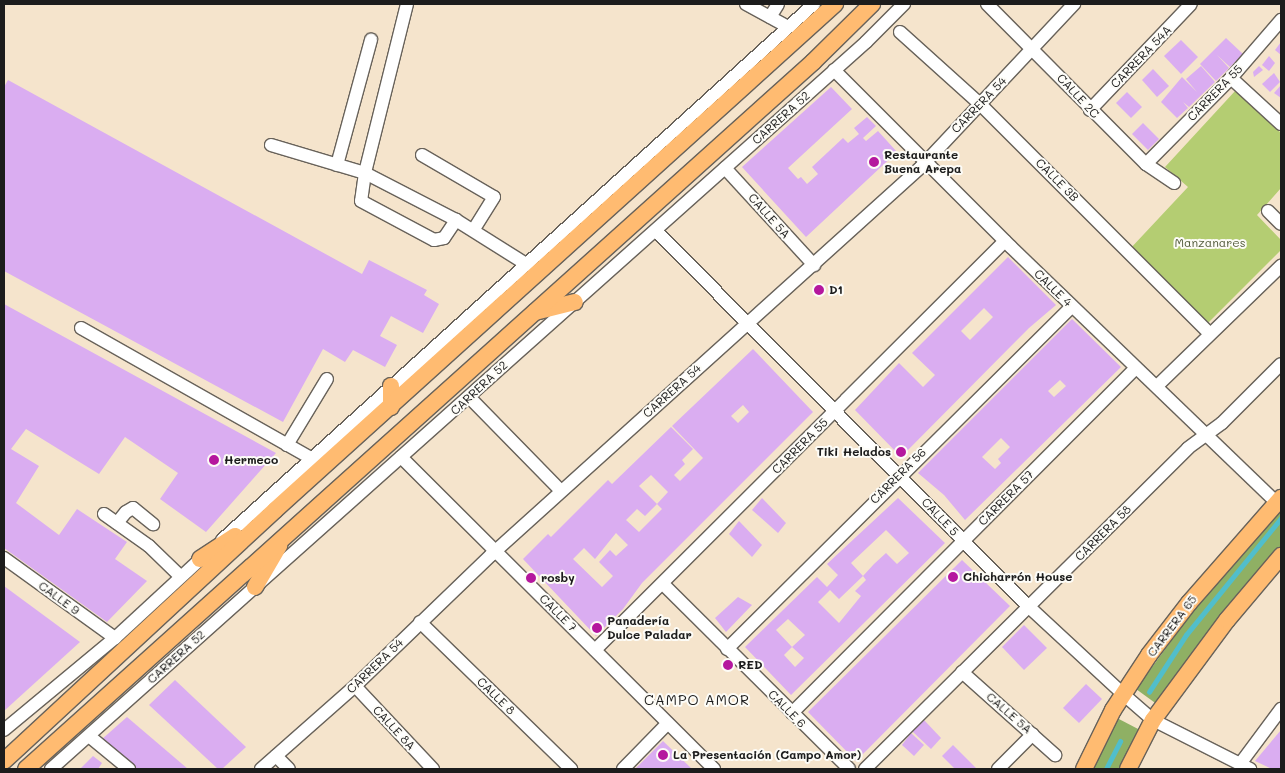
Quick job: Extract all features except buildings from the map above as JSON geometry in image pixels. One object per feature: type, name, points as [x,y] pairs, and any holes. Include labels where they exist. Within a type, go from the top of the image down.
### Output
[{"type":"main road","points":[[4,761],[185,583],[274,510],[391,407],[835,4]]},
{"type":"main road","name":"CARRERA 52","points":[[26,769],[202,608],[813,62],[872,4]]},
{"type":"main road","points":[[533,312],[575,302]]},
{"type":"main road","points":[[391,386],[391,407]]},
{"type":"main road","name":"CARRERA 65","points":[[1084,769],[1123,694],[1189,603],[1279,500]]},
{"type":"main road","points":[[200,560],[274,510]]},
{"type":"main road","points":[[255,587],[288,532]]},
{"type":"main road","points":[[1128,769],[1153,720],[1227,620],[1281,556]]},
{"type":"street","points":[[407,4],[365,173],[362,201],[434,240],[444,238],[456,220]]},
{"type":"street","points":[[746,4],[788,27]]},
{"type":"street","points":[[770,17],[778,4]]},
{"type":"street","points":[[4,730],[185,583],[200,560],[814,4]]},
{"type":"street","name":"CARRERA 52","points":[[51,769],[401,457],[470,398],[834,70],[904,4]]},
{"type":"street","name":"CALLE 2C","points":[[988,4],[1033,48],[1090,110],[1146,164],[1174,183]]},
{"type":"street","name":"CARRERA 54","points":[[261,769],[355,686],[420,622],[561,491],[814,265],[925,161],[1074,4]]},
{"type":"street","name":"CARRERA 54A","points":[[1090,110],[1191,4]]},
{"type":"street","name":"CARRERA 55","points":[[1146,164],[1231,78],[1281,20]]},
{"type":"street","name":"CALLE 3B","points":[[900,32],[980,104],[1210,334]]},
{"type":"street","points":[[337,165],[371,40]]},
{"type":"street","name":"CALLE 4","points":[[834,70],[1005,241],[1157,386],[1205,435],[1279,500]]},
{"type":"street","points":[[1231,78],[1281,124]]},
{"type":"street","points":[[271,145],[365,173],[456,220],[526,264]]},
{"type":"street","points":[[422,155],[494,197],[472,230]]},
{"type":"street","name":"CALLE 5A","points":[[725,168],[814,265]]},
{"type":"street","points":[[1268,212],[1281,224]]},
{"type":"street","name":"CALLE 5","points":[[656,231],[834,411],[900,474],[1028,606],[1123,694],[1153,720],[1245,767]]},
{"type":"street","name":"CARRERA 55","points":[[595,650],[1005,241]]},
{"type":"street","points":[[1157,386],[1281,266]]},
{"type":"street","name":"CARRERA 56","points":[[727,650],[900,474],[1072,306]]},
{"type":"street","points":[[80,328],[311,458]]},
{"type":"street","name":"CARRERA 58","points":[[864,769],[1028,606],[1281,364]]},
{"type":"street","name":"CARRERA 57","points":[[792,713],[1136,368]]},
{"type":"street","points":[[287,445],[327,379]]},
{"type":"street","points":[[470,398],[561,491]]},
{"type":"street","name":"CALLE 7","points":[[401,457],[714,769]]},
{"type":"street","points":[[117,523],[126,512],[133,508],[153,524]]},
{"type":"street","points":[[104,514],[149,546],[185,583]]},
{"type":"street","name":"CALLE 9","points":[[4,558],[115,638]]},
{"type":"street","name":"CALLE 6","points":[[662,584],[849,769]]},
{"type":"street","name":"CALLE 8","points":[[420,622],[571,769]]},
{"type":"street","name":"CALLE 5A","points":[[962,672],[1055,754]]},
{"type":"street","name":"CALLE 8A","points":[[355,686],[433,769]]},
{"type":"street","points":[[1245,767],[1281,709]]},
{"type":"street","points":[[623,769],[668,723]]},
{"type":"street","points":[[998,769],[1033,734]]},
{"type":"street","points":[[89,736],[129,769]]},
{"type":"street","points":[[276,756],[289,769]]},
{"type":"street","points":[[4,765],[7,769]]},
{"type":"green space","name":"Manzanares","points":[[1236,90],[1281,133],[1281,188],[1257,215],[1281,240],[1281,250],[1207,324],[1129,250],[1188,187],[1165,167]]},
{"type":"green space","points":[[1281,507],[1281,548],[1234,601],[1158,705],[1136,689],[1213,584]]},
{"type":"green space","points":[[1117,718],[1140,730],[1120,769],[1092,769]]},
{"type":"waterway","points":[[1149,692],[1186,635],[1281,518]]},
{"type":"waterway","points":[[1106,769],[1120,741]]},
{"type":"place","name":"Restaurante Buena Arepa","points":[[874,162]]},
{"type":"place","name":"D1","points":[[819,290]]},
{"type":"place","name":"Tiki Helados","points":[[901,452]]},
{"type":"place","name":"Hermeco","points":[[214,460]]},
{"type":"place","name":"Chicharrón House","points":[[953,577]]},
{"type":"place","name":"rosby","points":[[531,578]]},
{"type":"place","name":"Panadería Dulce Paladar","points":[[597,628]]},
{"type":"place","name":"RED","points":[[728,665]]},
{"type":"place","name":"La Presentación (Campo Amor)","points":[[663,755]]},
{"type":"district","name":"CAMPO AMOR","points":[[697,700]]}]
